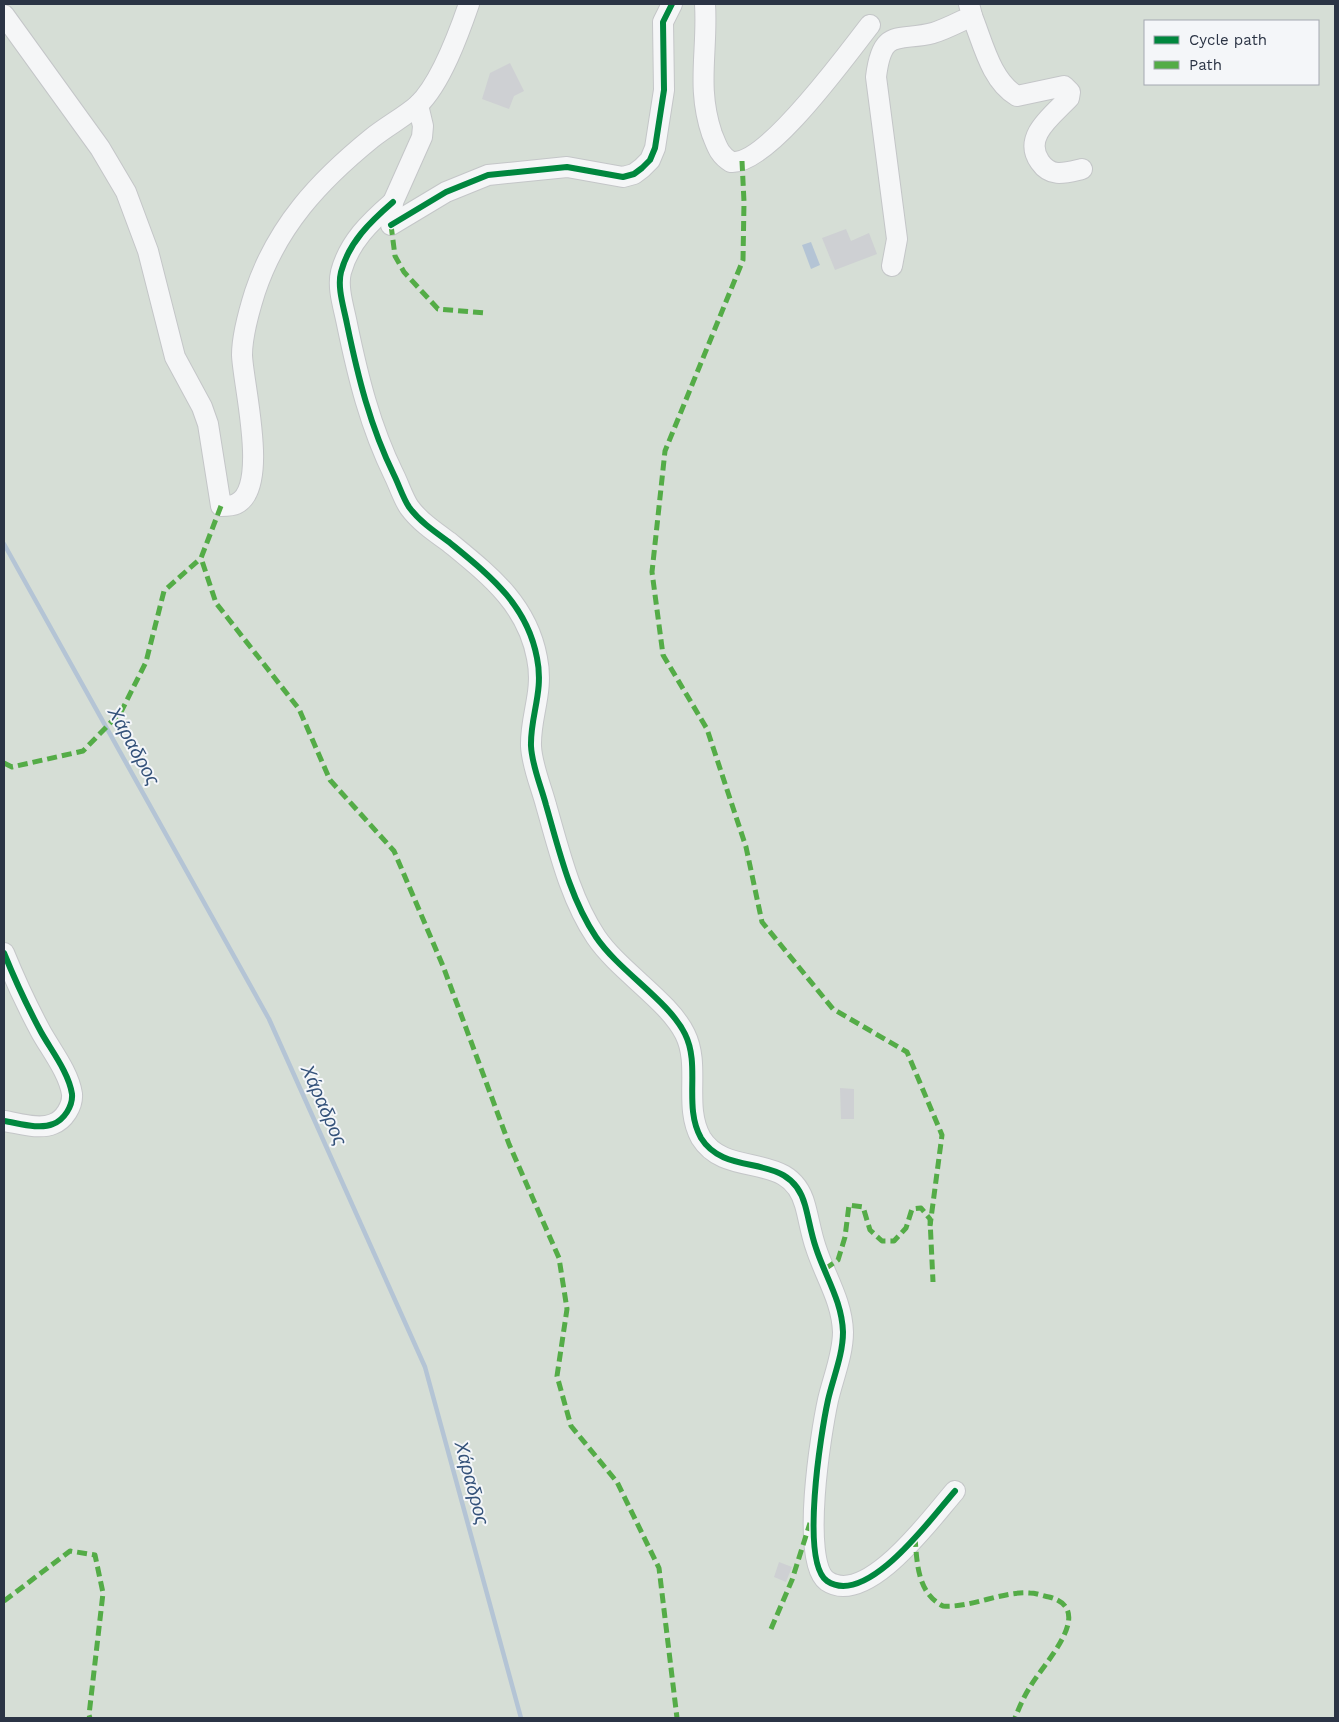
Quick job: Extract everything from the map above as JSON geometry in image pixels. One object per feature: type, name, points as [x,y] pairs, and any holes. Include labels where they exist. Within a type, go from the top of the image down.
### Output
[{"type":"street","points":[[4,15],[100,148],[126,192],[148,251],[175,357],[202,407],[208,424],[221,506],[235,505],[241,500],[251,479],[254,440],[243,370],[242,343],[254,295],[272,250],[292,216],[313,192],[372,138],[418,105],[433,84],[457,38],[469,4]]},
{"type":"street","points":[[418,105],[423,126],[422,137],[393,202],[392,225],[446,192],[488,175],[567,166],[623,177],[634,174],[650,160],[655,148],[664,90],[663,22],[672,4]]},
{"type":"street","points":[[705,4],[704,105],[719,153],[731,162],[742,161],[781,133],[806,108],[870,25]]},
{"type":"street","points":[[892,266],[897,239],[876,77],[882,54],[890,41],[898,37],[930,34],[971,10],[1000,82],[1008,91],[1017,96],[1064,86],[1070,92],[1069,98],[1038,131],[1034,139],[1034,153],[1044,169],[1056,174],[1082,169]]},
{"type":"street","points":[[393,202],[364,230],[348,253],[339,278],[361,391],[385,457],[409,506],[425,524],[504,589],[522,617],[536,651],[539,669],[539,696],[531,740],[533,760],[565,870],[584,915],[596,936],[613,959],[664,1007],[686,1035],[690,1050],[693,1117],[699,1134],[709,1149],[722,1157],[782,1173],[794,1182],[800,1190],[816,1249],[838,1305],[843,1336],[842,1348],[827,1403],[816,1469],[814,1504],[816,1565],[819,1573],[825,1580],[843,1586],[860,1584],[872,1577],[915,1537],[954,1491]]},
{"type":"street","points":[[4,953],[24,1000],[72,1094],[71,1104],[67,1112],[53,1124],[42,1126],[4,1121]]},
{"type":"shaded area","points":[[4,4],[1335,4],[1335,1718],[4,1718]]},
{"type":"water","points":[[811,242],[820,265],[811,269],[802,245]]},
{"type":"building","points":[[510,63],[524,91],[514,96],[509,109],[482,99],[490,73]]},
{"type":"building","points":[[846,229],[851,241],[869,233],[877,254],[835,270],[822,238]]},
{"type":"building","points":[[840,1088],[854,1089],[854,1119],[841,1119]]},
{"type":"building","points":[[779,1562],[792,1567],[786,1582],[774,1577]]},
{"type":"waterway","name":"Χάραδρος","points":[[4,544],[269,1019],[425,1367],[521,1718]]},
{"type":"marked path","points":[[742,161],[744,202],[743,260],[665,451],[652,572],[663,655],[707,729],[746,847],[762,922],[833,1009],[907,1052],[942,1135],[930,1226]]},
{"type":"marked path","points":[[391,225],[395,256],[404,272],[438,309],[486,313]]},
{"type":"marked path","points":[[221,506],[201,558],[216,603],[299,709],[330,780],[394,851],[443,966],[509,1144],[559,1258],[567,1309],[557,1376],[571,1426],[617,1482],[659,1568],[677,1718]]},
{"type":"marked path","points":[[4,763],[12,767],[83,751],[121,712],[146,662],[164,591],[201,558]]},
{"type":"marked path","points":[[825,1269],[838,1260],[845,1237],[849,1205],[863,1207],[870,1230],[882,1241],[894,1241],[906,1228],[912,1209],[921,1208],[930,1219],[933,1282]]},
{"type":"marked path","points":[[771,1629],[792,1580],[810,1523]]},
{"type":"marked path","points":[[915,1537],[918,1566],[923,1585],[934,1600],[943,1606],[965,1605],[1008,1594],[1032,1593],[1049,1597],[1063,1604],[1068,1613],[1068,1625],[1062,1639],[1036,1677],[1015,1718]]},
{"type":"marked path","points":[[4,1601],[70,1551],[95,1555],[103,1593],[90,1718]]},
{"type":"cycle path","points":[[391,225],[446,192],[488,175],[567,167],[623,177],[634,174],[642,168],[650,160],[655,148],[664,90],[663,22],[672,4]]},
{"type":"cycle path","points":[[393,202],[361,233],[349,251],[340,278],[341,298],[356,363],[378,438],[409,507],[428,526],[492,579],[515,606],[525,622],[532,639],[539,670],[538,693],[531,735],[533,761],[566,873],[579,906],[596,937],[606,950],[668,1010],[685,1034],[690,1046],[692,1059],[693,1113],[701,1138],[712,1151],[741,1163],[772,1170],[786,1177],[797,1188],[805,1205],[816,1248],[840,1310],[843,1341],[825,1416],[817,1466],[814,1524],[815,1549],[819,1569],[827,1581],[843,1586],[861,1582],[879,1571],[897,1556],[955,1491]]},
{"type":"cycle path","points":[[4,953],[41,1032],[64,1070],[72,1094],[67,1112],[53,1124],[35,1126],[4,1121]]}]
